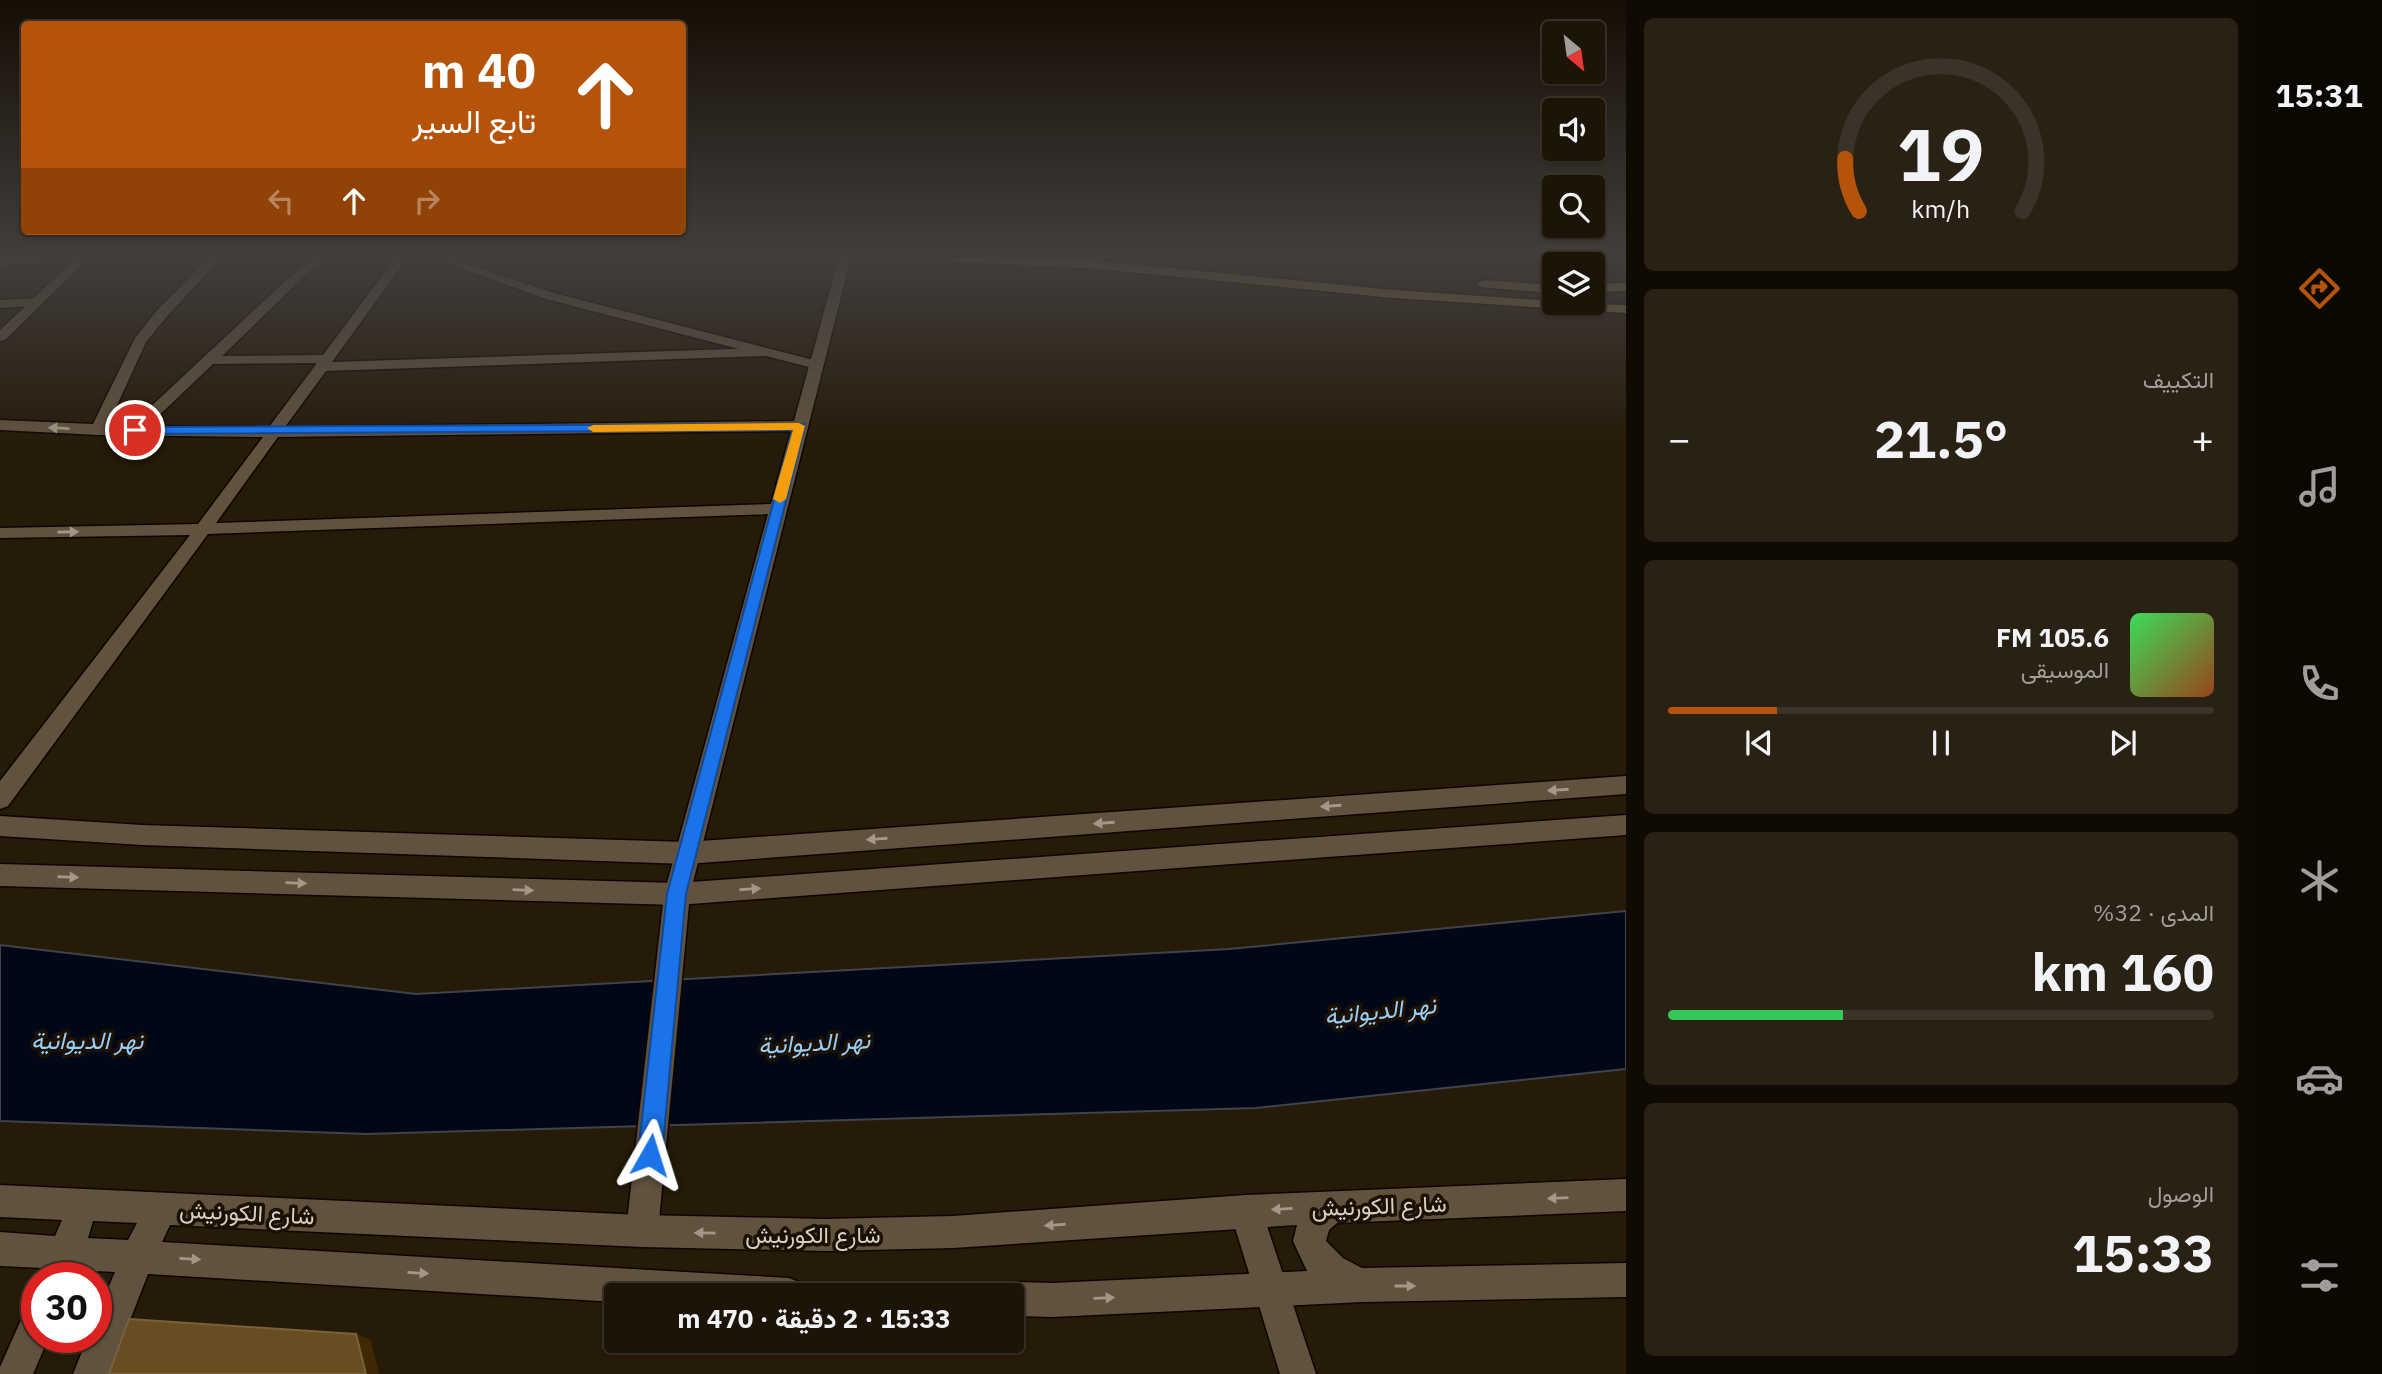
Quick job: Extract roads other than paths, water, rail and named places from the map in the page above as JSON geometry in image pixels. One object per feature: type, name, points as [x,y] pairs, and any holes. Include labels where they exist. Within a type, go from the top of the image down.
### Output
[{"type":"street","points":[[0,337],[17,321]]},
{"type":"street","points":[[98,430],[140,341],[155,321]]},
{"type":"street","points":[[135,430],[250,321]]},
{"type":"street","points":[[0,799],[355,321]]},
{"type":"street","points":[[647,321],[816,365]]},
{"type":"street","points":[[643,1218],[677,894],[828,321]]},
{"type":"street","points":[[209,360],[324,363],[766,352]]},
{"type":"street","points":[[0,425],[98,430],[274,431],[799,426]]},
{"type":"street","points":[[0,533],[203,529],[777,509]]},
{"type":"street","points":[[0,827],[142,835],[686,853],[1626,785]]},
{"type":"street","points":[[0,875],[677,894],[1626,825]]},
{"type":"street","name":"شارع الكورنيش","points":[[0,1201],[83,1206],[643,1218],[825,1235],[953,1232],[1246,1211],[1626,1195]]},
{"type":"street","points":[[63,1262],[83,1206]]},
{"type":"street","points":[[91,1374],[138,1256],[162,1207]]},
{"type":"street","points":[[1331,1207],[1314,1219],[1310,1236],[1314,1253],[1325,1268],[1363,1285]]},
{"type":"street","points":[[1246,1211],[1298,1374]]},
{"type":"street","points":[[0,1249],[50,1262]]},
{"type":"street","points":[[87,1262],[138,1256],[604,1284]]},
{"type":"street","points":[[1024,1299],[1273,1291],[1363,1285],[1626,1280]]},
{"type":"street","points":[[15,1374],[24,1353]]},
{"type":"water","name":"نهر الديوانية","points":[[1626,911],[1626,1069],[1256,1108],[367,1134],[0,1121],[0,945],[416,994],[1229,949]]}]
